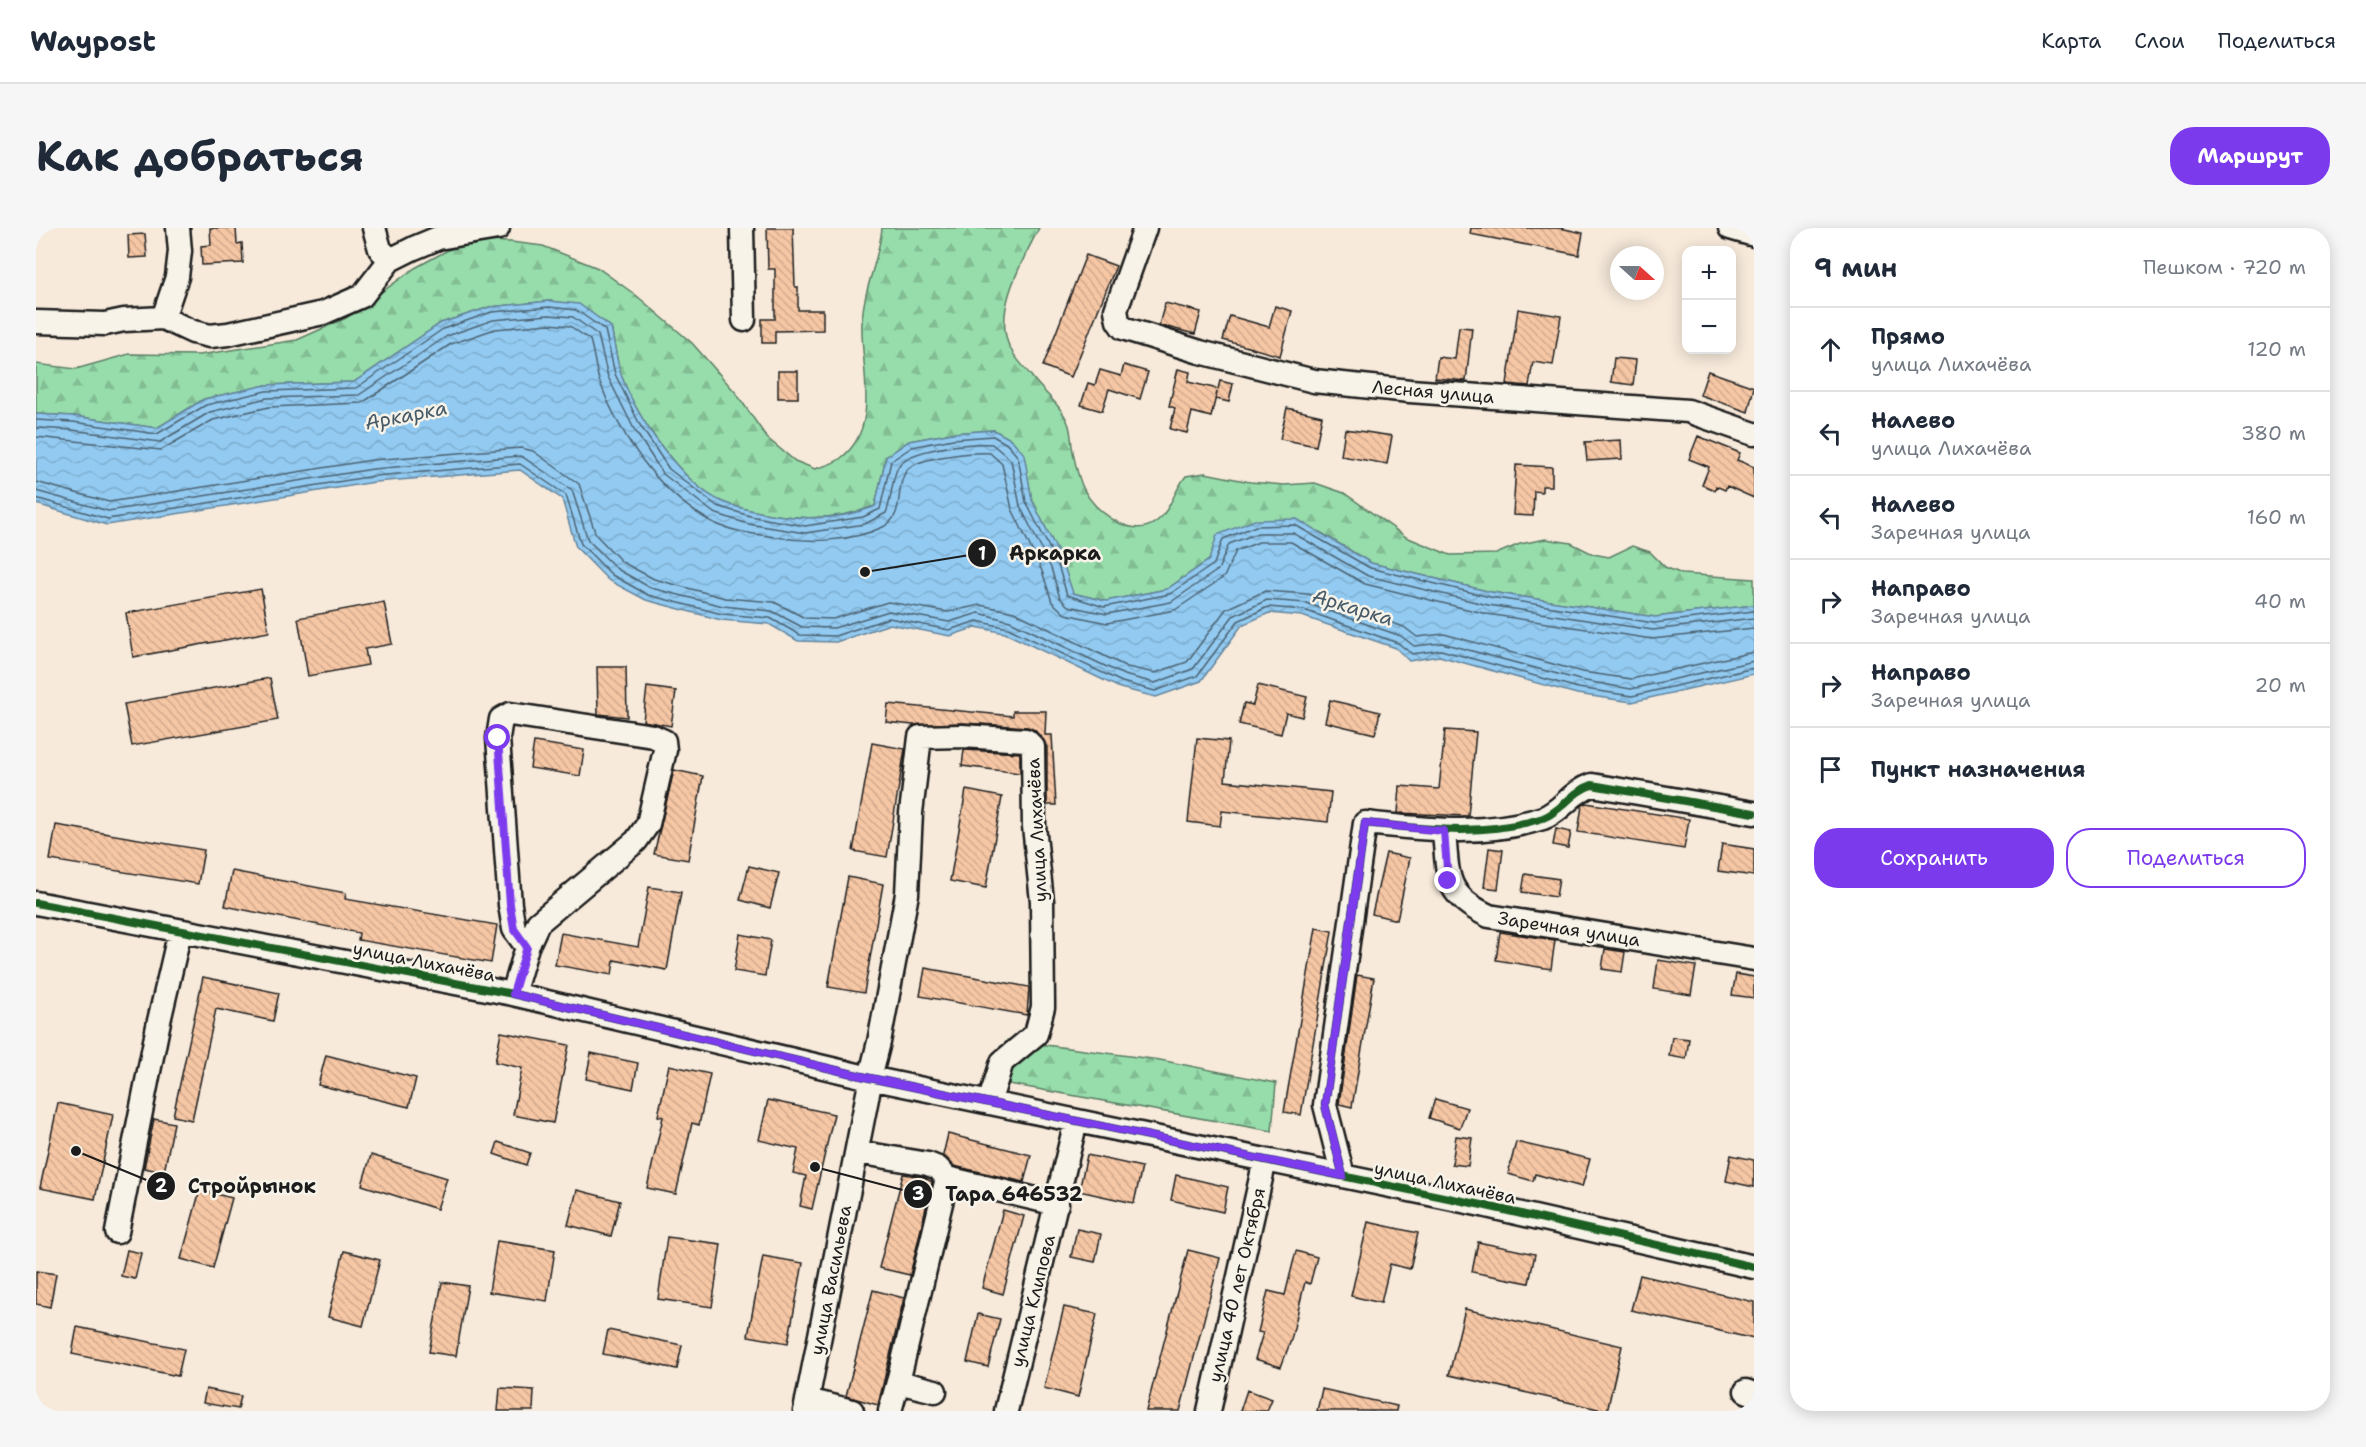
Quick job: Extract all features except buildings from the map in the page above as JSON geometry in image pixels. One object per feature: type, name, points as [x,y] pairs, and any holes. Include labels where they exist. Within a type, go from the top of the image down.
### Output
[{"type":"street","points":[[163,318],[177,277],[180,251],[178,228]]},
{"type":"street","points":[[374,228],[380,249],[390,260]]},
{"type":"street","points":[[36,322],[105,324],[124,320],[163,318],[193,332],[210,336],[322,313],[362,296],[390,260],[438,238],[498,228]]},
{"type":"street","points":[[742,228],[744,320]]},
{"type":"street","name":"Лесная улица","points":[[1144,228],[1116,310],[1118,321],[1123,328],[1200,352],[1314,381],[1410,391],[1688,411],[1754,434]]},
{"type":"street","points":[[1730,228],[1754,235]]},
{"type":"street","name":"улица Лихачёва","points":[[513,994],[527,947],[538,923],[636,841],[648,824],[665,750],[664,741],[653,736],[510,714],[501,719],[498,738],[510,905],[514,929],[527,947]]},
{"type":"street","name":"улица Лихачёва","points":[[870,1078],[907,894],[911,813],[920,737],[962,736],[1026,740],[1033,747],[1034,826],[1042,901],[1042,1006],[1036,1035],[1002,1062],[989,1102]]},
{"type":"street","points":[[1343,1176],[1325,1105],[1365,823],[1444,831],[1475,831],[1544,818],[1557,811],[1581,788],[1592,785],[1754,813]]},
{"type":"street","name":"Заречная улица","points":[[1444,831],[1448,881],[1458,898],[1489,916],[1754,959]]},
{"type":"street","name":"улица Лихачёва","points":[[36,903],[513,994],[870,1078],[1343,1176],[1754,1267]]},
{"type":"street","points":[[117,1232],[159,1021],[180,931]]},
{"type":"street","name":"улица Васильева","points":[[806,1406],[870,1078]]},
{"type":"street","name":"улица Клипова","points":[[1006,1411],[1076,1121]]},
{"type":"street","points":[[857,1152],[928,1164],[938,1168],[947,1178],[1057,1204]]},
{"type":"street","name":"улица 40 лет Октября","points":[[1209,1411],[1265,1160]]},
{"type":"street","points":[[890,1411],[947,1178]]},
{"type":"street","points":[[898,1382],[935,1391]]},
{"type":"street","points":[[806,1406],[852,1411]]},
{"type":"green space","points":[[882,228],[1039,228],[1012,286],[1007,302],[1005,334],[1015,355],[1065,416],[1070,429],[1077,471],[1090,500],[1107,516],[1119,523],[1138,528],[1148,526],[1162,517],[1186,476],[1205,473],[1250,482],[1284,485],[1315,483],[1344,493],[1406,537],[1450,555],[1496,554],[1520,544],[1546,539],[1571,543],[1593,554],[1609,557],[1632,546],[1650,552],[1665,567],[1682,574],[1754,579],[1754,605],[1655,617],[1491,592],[1371,563],[1320,532],[1209,560],[1167,589],[1106,601],[1072,593],[1063,563],[1032,500],[1023,454],[1012,440],[994,430],[953,433],[909,441],[886,457],[875,506],[851,513],[826,517],[800,517],[735,507],[707,493],[691,480],[647,426],[626,388],[616,355],[611,327],[579,305],[549,301],[490,307],[441,323],[354,382],[266,385],[204,399],[157,428],[73,416],[36,414],[36,364],[76,369],[129,354],[199,355],[297,340],[346,318],[415,268],[448,250],[481,241],[511,242],[543,246],[598,268],[637,296],[692,343],[736,393],[767,438],[795,461],[815,469],[841,458],[854,445],[861,430],[866,395],[862,340],[863,311]]},
{"type":"green space","points":[[1007,1040],[1160,1060],[1276,1083],[1272,1131],[1009,1084]]},
{"type":"water","points":[[549,301],[579,304],[611,327],[616,355],[626,388],[647,426],[691,480],[707,493],[736,507],[801,518],[851,514],[875,506],[886,457],[909,441],[953,433],[994,430],[1012,440],[1024,454],[1032,500],[1063,563],[1073,593],[1106,601],[1167,589],[1209,560],[1217,535],[1255,520],[1297,519],[1371,563],[1491,592],[1655,617],[1754,605],[1754,674],[1632,702],[1577,694],[1439,656],[1409,661],[1396,648],[1302,616],[1269,613],[1242,625],[1201,681],[1156,697],[1120,688],[1005,633],[976,627],[950,636],[890,624],[836,642],[798,641],[769,624],[721,620],[646,600],[608,580],[576,547],[562,499],[520,470],[375,482],[107,525],[36,504],[36,414],[73,416],[157,428],[204,399],[266,385],[354,382],[441,323],[490,307]]},
{"type":"cycle path","points":[[1343,1176],[1325,1105],[1365,823],[1454,830],[1499,828],[1550,815],[1579,792],[1592,785],[1754,813]]},
{"type":"cycle path","points":[[36,903],[513,994],[870,1078],[1482,1205],[1754,1267]]},
{"type":"place","name":"Аркарка","points":[[865,572]]},
{"type":"place","name":"Стройрынок","points":[[76,1151]]},
{"type":"place","name":"Тара 646532","points":[[815,1167]]},
{"type":"route","points":[[498,738],[510,905],[514,929],[527,947],[513,994],[870,1078],[1343,1176],[1325,1105],[1365,823],[1444,831],[1448,881]]}]
